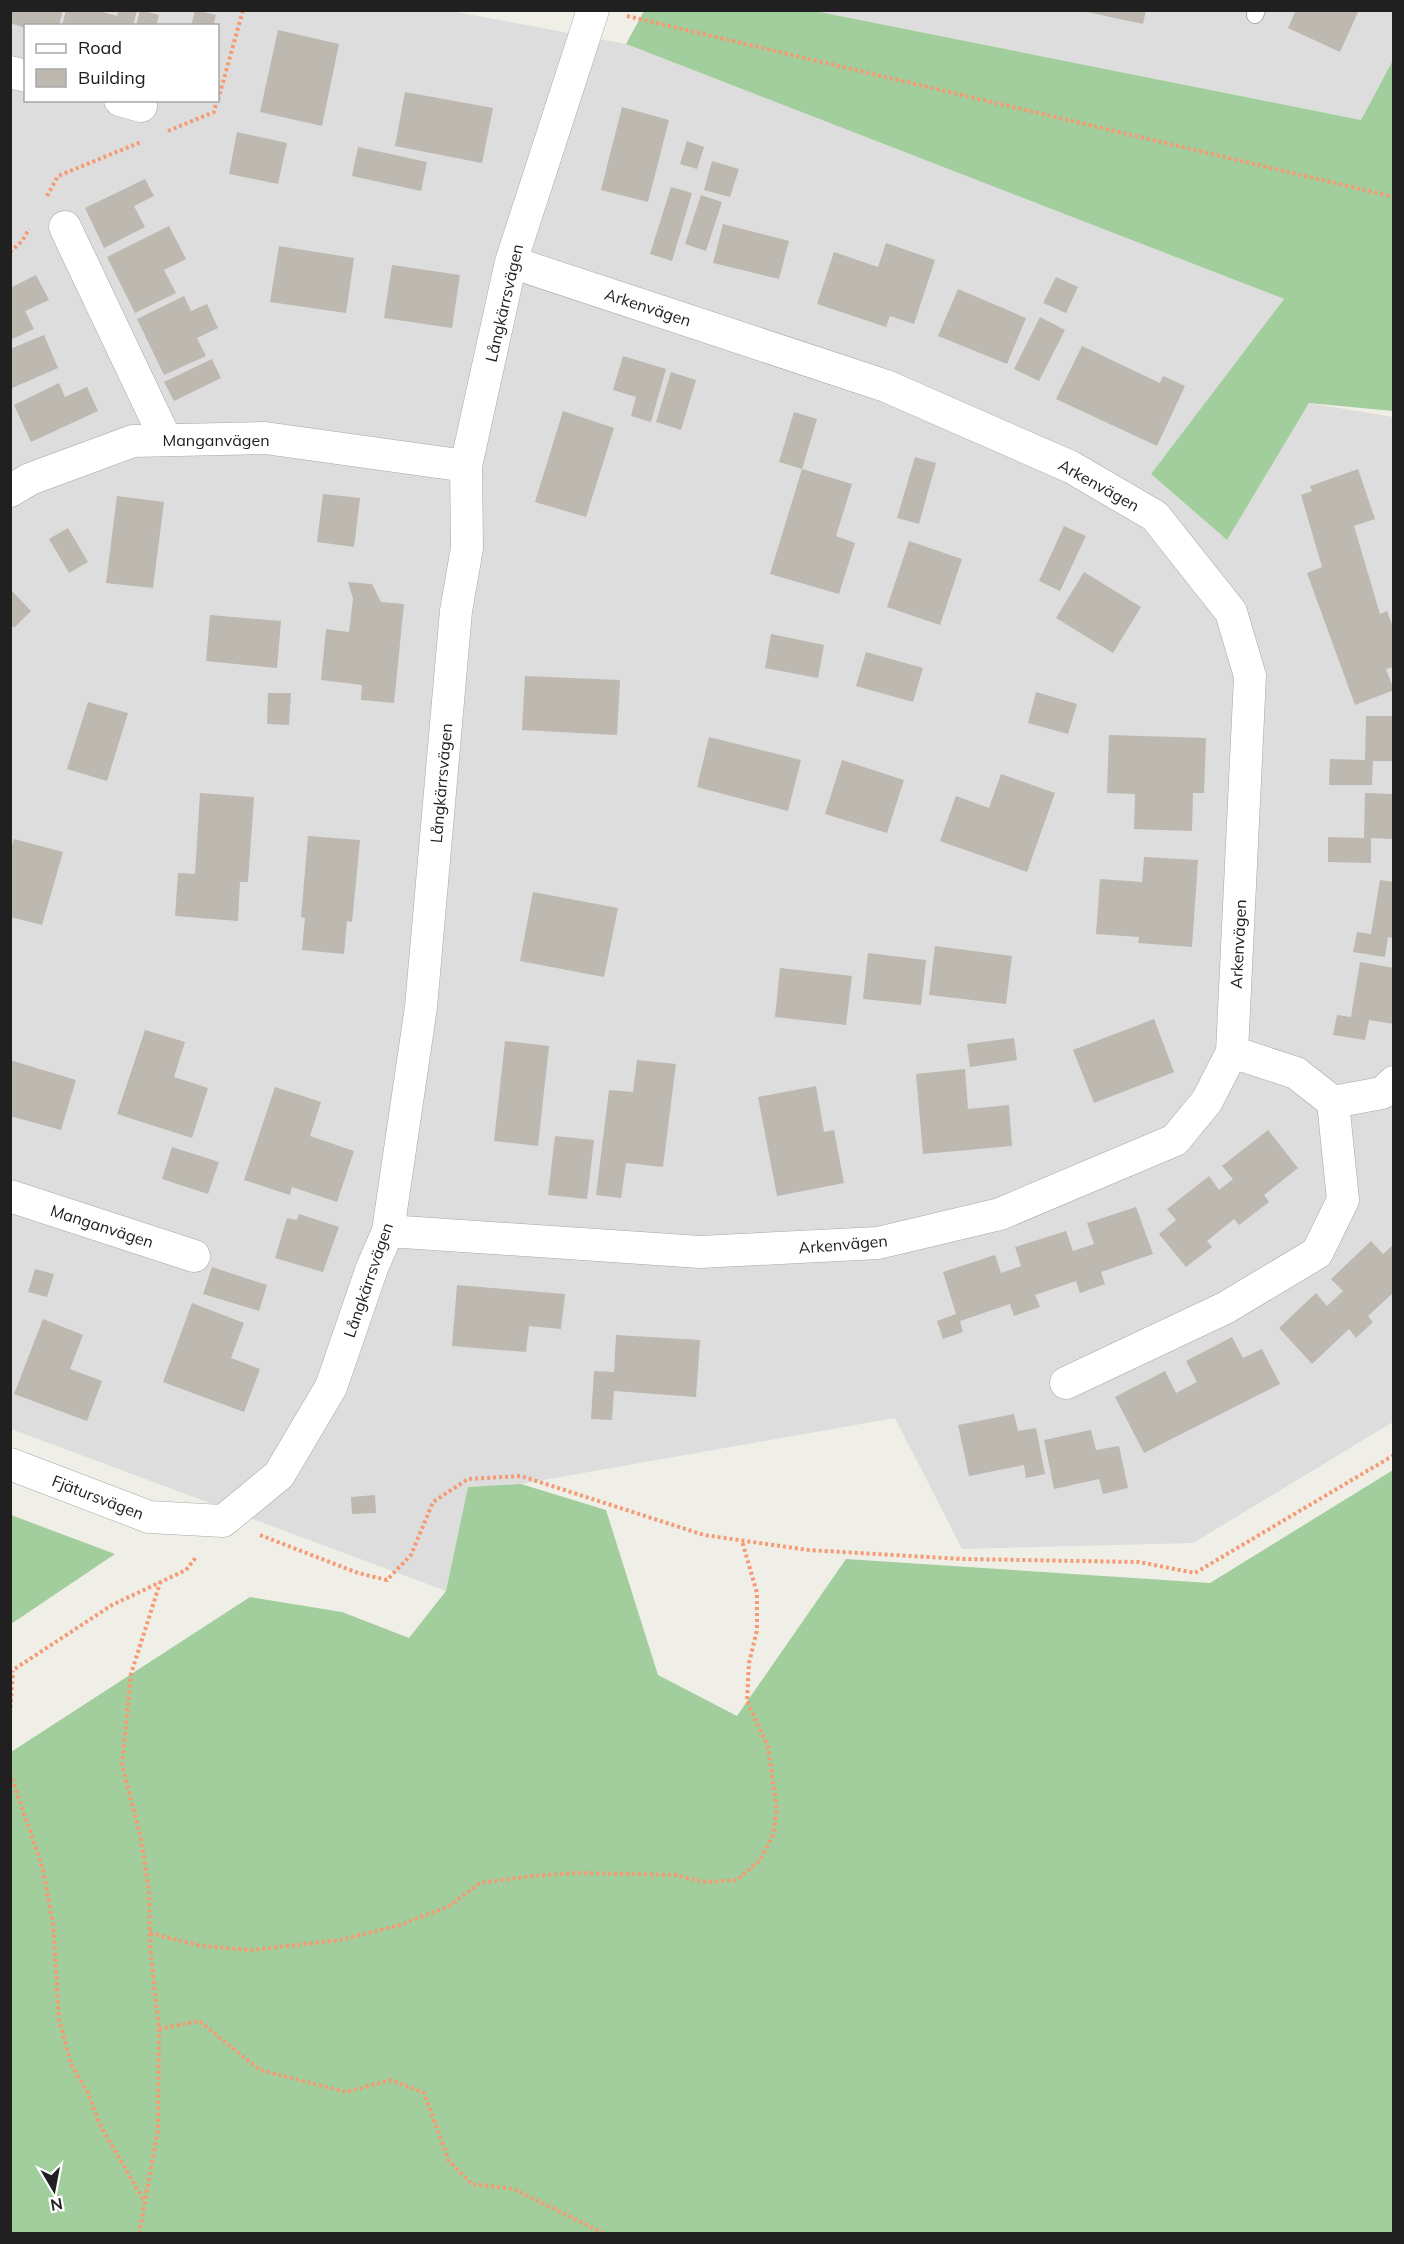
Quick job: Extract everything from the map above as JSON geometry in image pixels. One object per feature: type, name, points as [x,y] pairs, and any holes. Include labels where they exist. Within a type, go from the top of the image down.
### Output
[{"type":"street","name":"Långkärrsvägen","points":[[223,1521],[279,1475],[331,1387],[372,1268],[388,1232],[421,1007],[456,611],[467,548],[466,466],[511,262],[593,10]]},
{"type":"street","points":[[65,227],[166,440]]},
{"type":"street","name":"Arkenvägen","points":[[388,1232],[700,1252],[879,1243],[1000,1214],[1175,1140],[1208,1101],[1232,1052],[1250,676],[1231,612],[1155,516],[1071,467],[886,386],[511,262]]},
{"type":"street","name":"Manganvägen","points":[[10,491],[30,479],[133,441],[265,438],[466,466]]},
{"type":"street","points":[[1066,1383],[1225,1308],[1317,1253],[1343,1200],[1333,1102],[1296,1073],[1232,1052]]},
{"type":"street","points":[[1333,1102],[1382,1093],[1394,1082]]},
{"type":"street","name":"Manganvägen","points":[[10,1196],[194,1256]]},
{"type":"street","name":"Fjätursvägen","points":[[10,1464],[149,1517],[223,1521]]},
{"type":"path","points":[[219,93],[243,10]]},
{"type":"path","points":[[626,16],[1394,197]]},
{"type":"path","points":[[162,134],[214,112],[216,102]]},
{"type":"path","points":[[43,204],[58,176],[152,138]]},
{"type":"path","points":[[10,252],[22,241],[33,222]]},
{"type":"path","points":[[10,1714],[12,1671],[112,1605],[186,1570],[223,1521],[358,1574],[387,1580],[411,1554],[433,1502],[468,1479],[521,1476],[705,1535],[808,1550],[962,1559],[1139,1562],[1195,1573],[1394,1455]]},
{"type":"path","points":[[150,1934],[201,1946],[250,1950],[340,1940],[400,1925],[449,1906],[480,1883],[531,1876],[577,1874],[675,1875],[705,1882],[736,1880],[759,1860],[773,1835],[777,1810],[768,1747],[747,1701],[749,1663],[757,1630],[757,1593],[742,1540]]},
{"type":"path","points":[[139,2234],[158,2130],[159,2029],[150,1934],[149,1890],[140,1834],[122,1765],[131,1674],[160,1582]]},
{"type":"path","points":[[10,1773],[43,1869],[52,1924],[59,2019],[71,2064],[88,2093],[100,2125],[144,2200]]},
{"type":"path","points":[[159,2029],[199,2021],[260,2070],[346,2092],[391,2080],[424,2093],[449,2161],[472,2184],[514,2189],[605,2234]]},
{"type":"shaded area","points":[[10,11],[452,11],[626,44],[1284,299],[1151,474],[1227,540],[1309,403],[1393,417],[1393,1422],[1193,1543],[962,1549],[895,1418],[521,1484],[468,1487],[446,1591],[11,1429]]},
{"type":"shaded area","points":[[815,11],[1393,11],[1393,60],[1361,120]]},
{"type":"green space","points":[[644,11],[815,11],[1361,120],[1393,60],[1393,411],[1309,403],[1227,540],[1151,474],[1284,299],[626,44]]},
{"type":"green space","points":[[1393,1470],[1393,2233],[11,2233],[11,1752],[250,1597],[342,1612],[409,1638],[446,1591],[468,1487],[521,1484],[606,1510],[658,1675],[737,1716],[846,1559],[1210,1583]]},
{"type":"green space","points":[[11,1515],[115,1554],[11,1624]]},
{"type":"building","points":[[10,10],[63,10],[60,24],[24,24],[24,27],[10,23]]},
{"type":"building","points":[[66,10],[96,10],[117,16],[119,10],[137,10],[134,24],[62,24]]},
{"type":"building","points":[[140,10],[159,15],[157,24],[136,24]]},
{"type":"building","points":[[195,10],[216,15],[214,24],[192,24]]},
{"type":"building","points":[[1078,10],[1146,10],[1143,24]]},
{"type":"building","points":[[1296,10],[1359,10],[1340,52],[1288,28]]},
{"type":"building","points":[[278,30],[339,44],[322,126],[260,112]]},
{"type":"building","points":[[405,92],[493,108],[482,163],[395,146]]},
{"type":"building","points":[[622,107],[669,120],[648,202],[601,190]]},
{"type":"building","points":[[237,132],[287,143],[278,184],[229,174]]},
{"type":"building","points":[[687,141],[704,147],[697,169],[680,164]]},
{"type":"building","points":[[358,147],[427,162],[421,191],[352,176]]},
{"type":"building","points":[[712,161],[739,169],[730,197],[704,190]]},
{"type":"building","points":[[145,179],[154,196],[134,206],[145,227],[104,248],[85,208]]},
{"type":"building","points":[[671,187],[692,193],[672,261],[650,254]]},
{"type":"building","points":[[701,195],[722,202],[706,251],[685,244]]},
{"type":"building","points":[[723,224],[789,241],[779,279],[713,263]]},
{"type":"building","points":[[169,226],[186,259],[164,270],[176,293],[135,313],[107,257]]},
{"type":"building","points":[[886,243],[935,260],[914,324],[890,316],[886,327],[817,304],[834,252],[878,267]]},
{"type":"building","points":[[279,246],[354,258],[346,313],[270,302]]},
{"type":"building","points":[[392,265],[460,275],[452,328],[384,318]]},
{"type":"building","points":[[36,275],[49,300],[25,311],[34,329],[10,340],[10,288]]},
{"type":"building","points":[[1056,277],[1078,287],[1066,313],[1043,303]]},
{"type":"building","points":[[958,289],[1026,318],[1007,364],[938,336]]},
{"type":"building","points":[[184,296],[191,311],[207,304],[218,328],[197,338],[206,356],[164,375],[137,319]]},
{"type":"building","points":[[1040,317],[1065,330],[1039,381],[1014,369]]},
{"type":"building","points":[[44,335],[58,368],[10,389],[10,349]]},
{"type":"building","points":[[1082,346],[1160,383],[1163,376],[1185,386],[1157,446],[1056,399]]},
{"type":"building","points":[[623,356],[666,369],[651,422],[631,416],[636,397],[613,390]]},
{"type":"building","points":[[212,359],[221,378],[174,401],[164,382]]},
{"type":"building","points":[[671,372],[696,380],[681,430],[656,422]]},
{"type":"building","points":[[59,383],[65,397],[87,387],[98,411],[31,442],[14,405]]},
{"type":"building","points":[[563,411],[614,428],[586,517],[535,502]]},
{"type":"building","points":[[794,412],[817,419],[802,469],[779,462]]},
{"type":"building","points":[[915,457],[936,463],[919,524],[897,518]]},
{"type":"building","points":[[802,469],[852,484],[836,536],[855,543],[839,594],[770,574]]},
{"type":"building","points":[[1358,469],[1375,519],[1354,526],[1380,614],[1387,611],[1394,630],[1394,667],[1386,669],[1394,690],[1355,705],[1307,573],[1322,567],[1301,495],[1312,491],[1310,486]]},
{"type":"building","points":[[323,494],[360,498],[354,547],[317,542]]},
{"type":"building","points":[[117,496],[164,502],[153,588],[106,583]]},
{"type":"building","points":[[1064,526],[1086,536],[1060,591],[1039,581]]},
{"type":"building","points":[[68,528],[88,562],[69,573],[49,539]]},
{"type":"building","points":[[909,541],[962,559],[940,625],[887,607]]},
{"type":"building","points":[[1084,572],[1141,607],[1113,653],[1056,618]]},
{"type":"building","points":[[348,582],[372,584],[381,602],[404,604],[394,703],[361,700],[362,685],[321,680],[326,629],[349,632],[353,599]]},
{"type":"building","points":[[10,589],[31,611],[14,628],[10,624]]},
{"type":"building","points":[[210,615],[281,621],[277,668],[206,661]]},
{"type":"building","points":[[771,634],[824,645],[818,678],[765,668]]},
{"type":"building","points":[[866,652],[923,668],[913,702],[856,686]]},
{"type":"building","points":[[525,676],[620,680],[617,735],[522,730]]},
{"type":"building","points":[[1036,692],[1077,704],[1068,734],[1028,723]]},
{"type":"building","points":[[268,693],[291,693],[289,725],[267,724]]},
{"type":"building","points":[[88,702],[128,713],[107,781],[67,769]]},
{"type":"building","points":[[1366,716],[1394,716],[1394,761],[1373,761],[1372,785],[1329,785],[1330,759],[1365,760]]},
{"type":"building","points":[[1109,735],[1206,738],[1204,793],[1193,793],[1192,831],[1134,829],[1135,794],[1107,793]]},
{"type":"building","points":[[709,737],[801,760],[788,811],[697,787]]},
{"type":"building","points":[[842,760],[904,780],[887,833],[825,814]]},
{"type":"building","points":[[1001,774],[1055,793],[1027,872],[940,841],[956,796],[989,808]]},
{"type":"building","points":[[200,793],[254,797],[248,882],[240,882],[238,921],[175,916],[178,873],[195,874]]},
{"type":"building","points":[[1365,793],[1394,794],[1394,839],[1371,838],[1371,863],[1328,862],[1328,837],[1364,838]]},
{"type":"building","points":[[308,836],[360,840],[352,922],[347,921],[344,954],[302,950],[305,918],[301,917]]},
{"type":"building","points":[[14,839],[63,852],[42,925],[10,917],[10,852]]},
{"type":"building","points":[[1144,857],[1198,860],[1192,947],[1138,943],[1139,937],[1096,934],[1100,879],[1142,882]]},
{"type":"building","points":[[1380,880],[1394,882],[1394,938],[1388,937],[1385,957],[1353,952],[1357,932],[1371,934]]},
{"type":"building","points":[[533,892],[618,908],[604,977],[520,961]]},
{"type":"building","points":[[935,946],[1012,956],[1006,1004],[929,995]]},
{"type":"building","points":[[868,953],[926,960],[921,1005],[863,999]]},
{"type":"building","points":[[1360,962],[1394,968],[1394,1024],[1369,1020],[1365,1040],[1333,1035],[1337,1015],[1351,1017]]},
{"type":"building","points":[[780,968],[852,976],[846,1025],[775,1017]]},
{"type":"building","points":[[1154,1019],[1174,1072],[1094,1103],[1073,1050]]},
{"type":"building","points":[[145,1030],[185,1042],[174,1077],[208,1088],[192,1138],[117,1114]]},
{"type":"building","points":[[1014,1038],[1017,1060],[970,1067],[967,1044]]},
{"type":"building","points":[[505,1041],[549,1046],[538,1146],[494,1141]]},
{"type":"building","points":[[10,1060],[76,1080],[61,1130],[10,1116]]},
{"type":"building","points":[[637,1060],[676,1064],[663,1167],[626,1163],[621,1198],[596,1195],[609,1090],[633,1092]]},
{"type":"building","points":[[965,1069],[968,1109],[1009,1105],[1012,1146],[923,1154],[916,1074]]},
{"type":"building","points":[[816,1086],[824,1132],[834,1130],[844,1183],[777,1196],[758,1097]]},
{"type":"building","points":[[275,1087],[321,1102],[310,1136],[354,1151],[337,1202],[292,1187],[290,1195],[244,1180]]},
{"type":"building","points":[[1268,1130],[1298,1168],[1264,1195],[1269,1202],[1239,1225],[1234,1219],[1207,1241],[1212,1247],[1186,1267],[1159,1234],[1176,1220],[1167,1209],[1209,1176],[1219,1190],[1233,1179],[1222,1166]]},
{"type":"building","points":[[555,1136],[594,1140],[587,1199],[548,1195]]},
{"type":"building","points":[[172,1147],[219,1162],[208,1194],[162,1179]]},
{"type":"building","points":[[1136,1207],[1153,1254],[1101,1272],[1105,1284],[1080,1293],[1076,1281],[1035,1295],[1040,1307],[1014,1316],[1010,1304],[960,1321],[963,1332],[943,1339],[937,1321],[956,1314],[943,1272],[995,1255],[1001,1273],[1021,1266],[1015,1247],[1066,1231],[1073,1251],[1094,1244],[1087,1223]]},
{"type":"building","points":[[299,1214],[339,1227],[323,1272],[275,1258],[287,1218],[297,1220]]},
{"type":"building","points":[[1371,1241],[1383,1254],[1394,1244],[1394,1292],[1368,1316],[1373,1322],[1356,1338],[1349,1329],[1312,1364],[1279,1328],[1316,1293],[1327,1306],[1343,1291],[1331,1279]]},
{"type":"building","points":[[212,1267],[267,1285],[259,1311],[203,1294]]},
{"type":"building","points":[[35,1269],[54,1274],[47,1297],[28,1292]]},
{"type":"building","points":[[457,1285],[565,1294],[561,1329],[529,1326],[526,1352],[452,1346]]},
{"type":"building","points":[[192,1303],[244,1323],[231,1358],[260,1369],[244,1412],[163,1382]]},
{"type":"building","points":[[43,1319],[83,1335],[70,1369],[102,1381],[87,1421],[14,1394]]},
{"type":"building","points":[[616,1335],[700,1340],[696,1397],[614,1391],[612,1420],[591,1419],[594,1371],[614,1372]]},
{"type":"building","points":[[1232,1337],[1243,1358],[1262,1349],[1280,1384],[1144,1453],[1115,1397],[1165,1371],[1176,1393],[1197,1382],[1186,1361]]},
{"type":"building","points":[[1014,1414],[1018,1431],[1036,1428],[1045,1474],[1026,1478],[1024,1465],[969,1476],[958,1425]]},
{"type":"building","points":[[1091,1430],[1096,1450],[1119,1446],[1128,1488],[1103,1494],[1099,1479],[1054,1489],[1044,1440]]},
{"type":"building","points":[[375,1495],[376,1513],[352,1514],[351,1497]]}]
